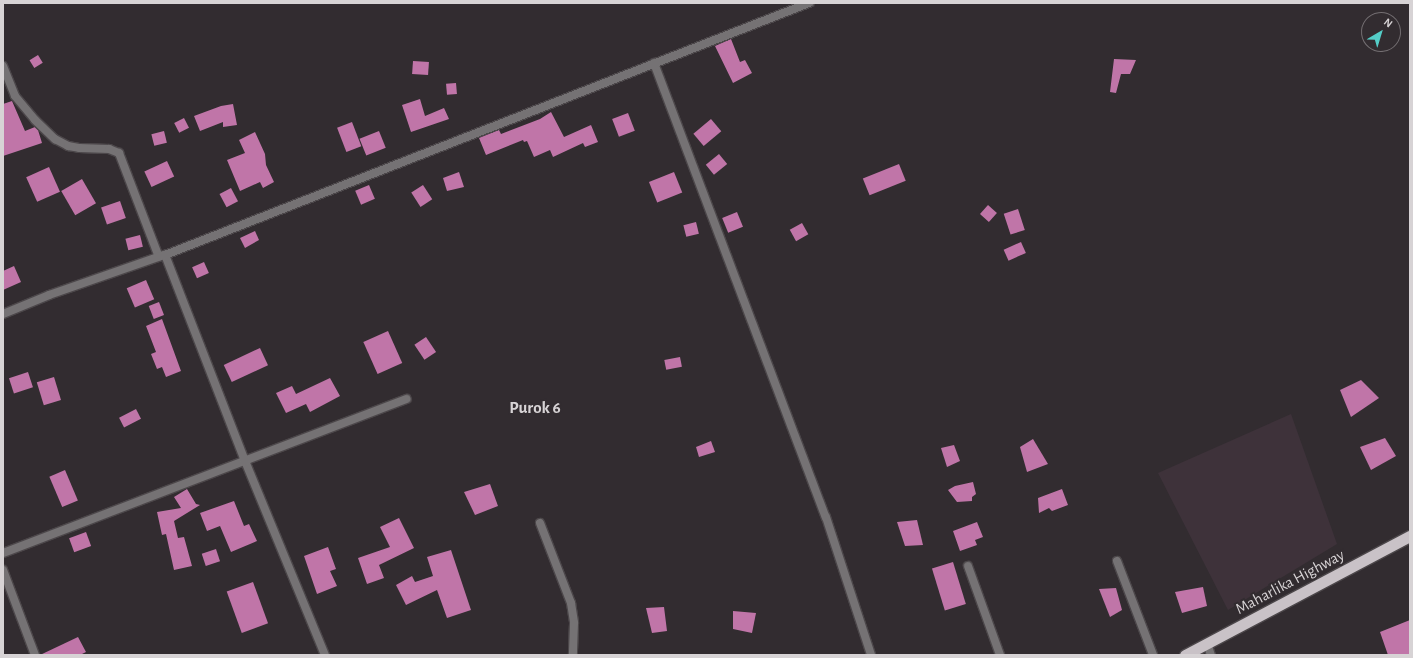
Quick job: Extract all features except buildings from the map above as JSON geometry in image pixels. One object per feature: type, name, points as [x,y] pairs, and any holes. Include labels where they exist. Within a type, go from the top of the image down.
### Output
[{"type":"highway","name":"Maharlika Highway","points":[[1185,655],[1410,536]]},
{"type":"street","points":[[3,314],[49,295],[162,256],[809,3]]},
{"type":"street","points":[[654,63],[826,517],[871,655]]},
{"type":"street","points":[[3,66],[15,96],[55,139],[68,146],[79,148],[109,148],[119,153],[325,655]]},
{"type":"street","points":[[3,553],[407,399]]},
{"type":"street","points":[[540,523],[571,603],[574,622],[573,655]]},
{"type":"street","points":[[1117,561],[1153,655]]},
{"type":"street","points":[[968,566],[1000,655]]},
{"type":"street","points":[[3,570],[35,655]]},
{"type":"street","points":[[1207,644],[1211,655]]},
{"type":"shaded area","points":[[1291,414],[1337,544],[1228,610],[1158,473]]},
{"type":"district","name":"Purok 6","points":[[535,408]]}]
